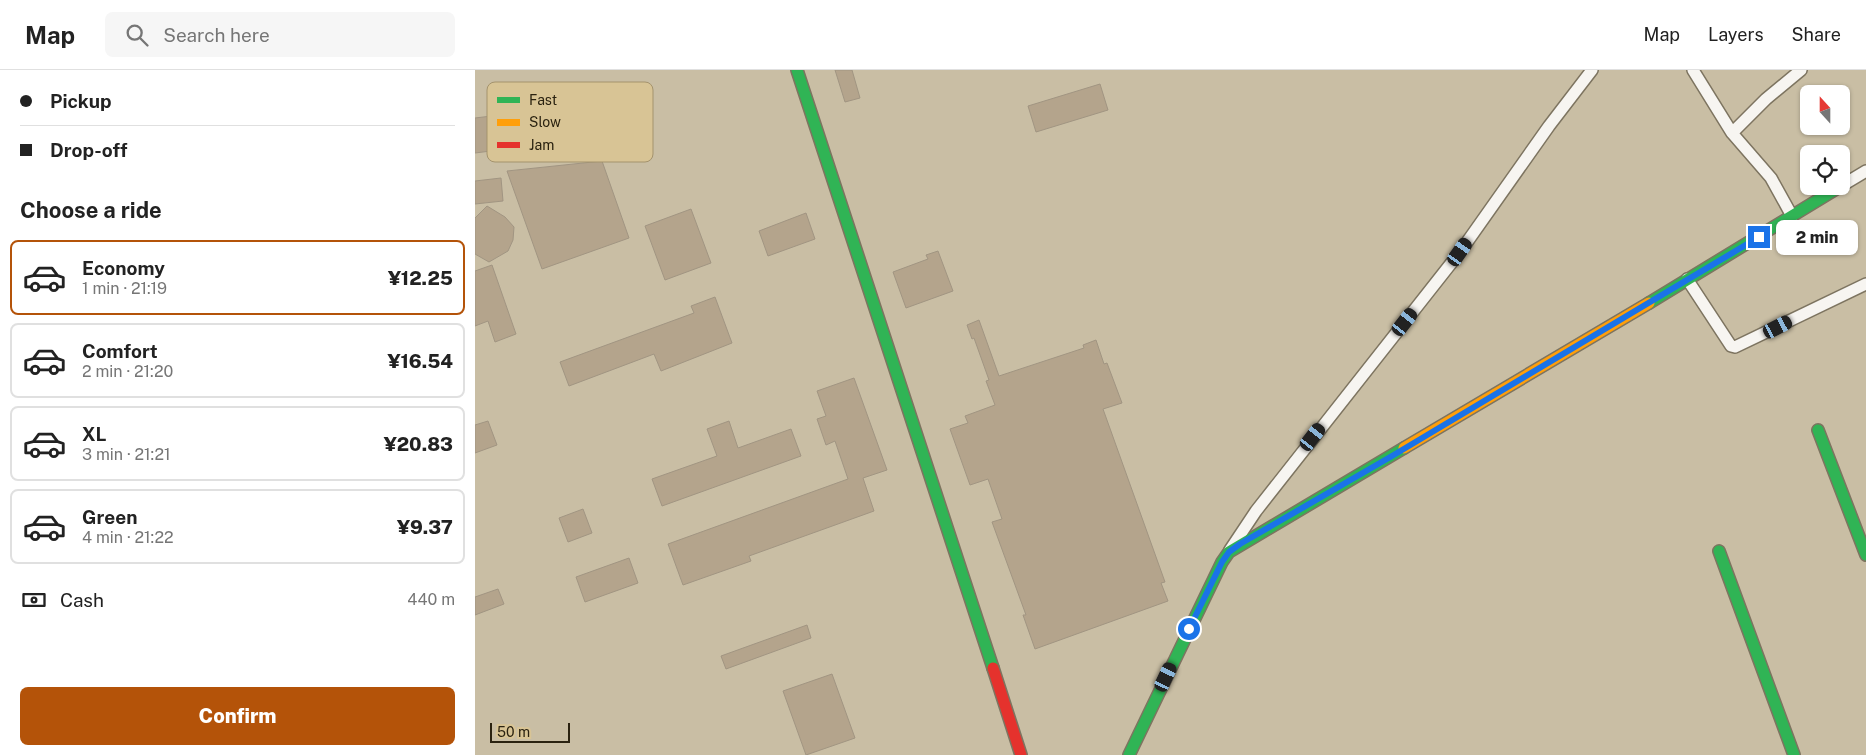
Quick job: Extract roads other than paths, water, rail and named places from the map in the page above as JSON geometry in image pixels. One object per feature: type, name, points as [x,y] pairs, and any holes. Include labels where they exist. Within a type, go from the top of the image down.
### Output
[{"type":"street","points":[[797,70],[1021,755]]},
{"type":"street","points":[[1129,755],[1222,562],[1256,511],[1460,252],[1549,126],[1592,70]]},
{"type":"street","points":[[1693,70],[1732,133],[1771,178],[1792,216]]},
{"type":"street","points":[[1732,133],[1765,99],[1801,70]]},
{"type":"street","points":[[1850,181],[1866,171]]},
{"type":"street","points":[[1229,552],[1826,195]]},
{"type":"street","points":[[1687,280],[1731,346],[1735,347],[1866,284]]},
{"type":"street","points":[[1818,430],[1866,555]]},
{"type":"street","points":[[1719,551],[1794,755]]}]
